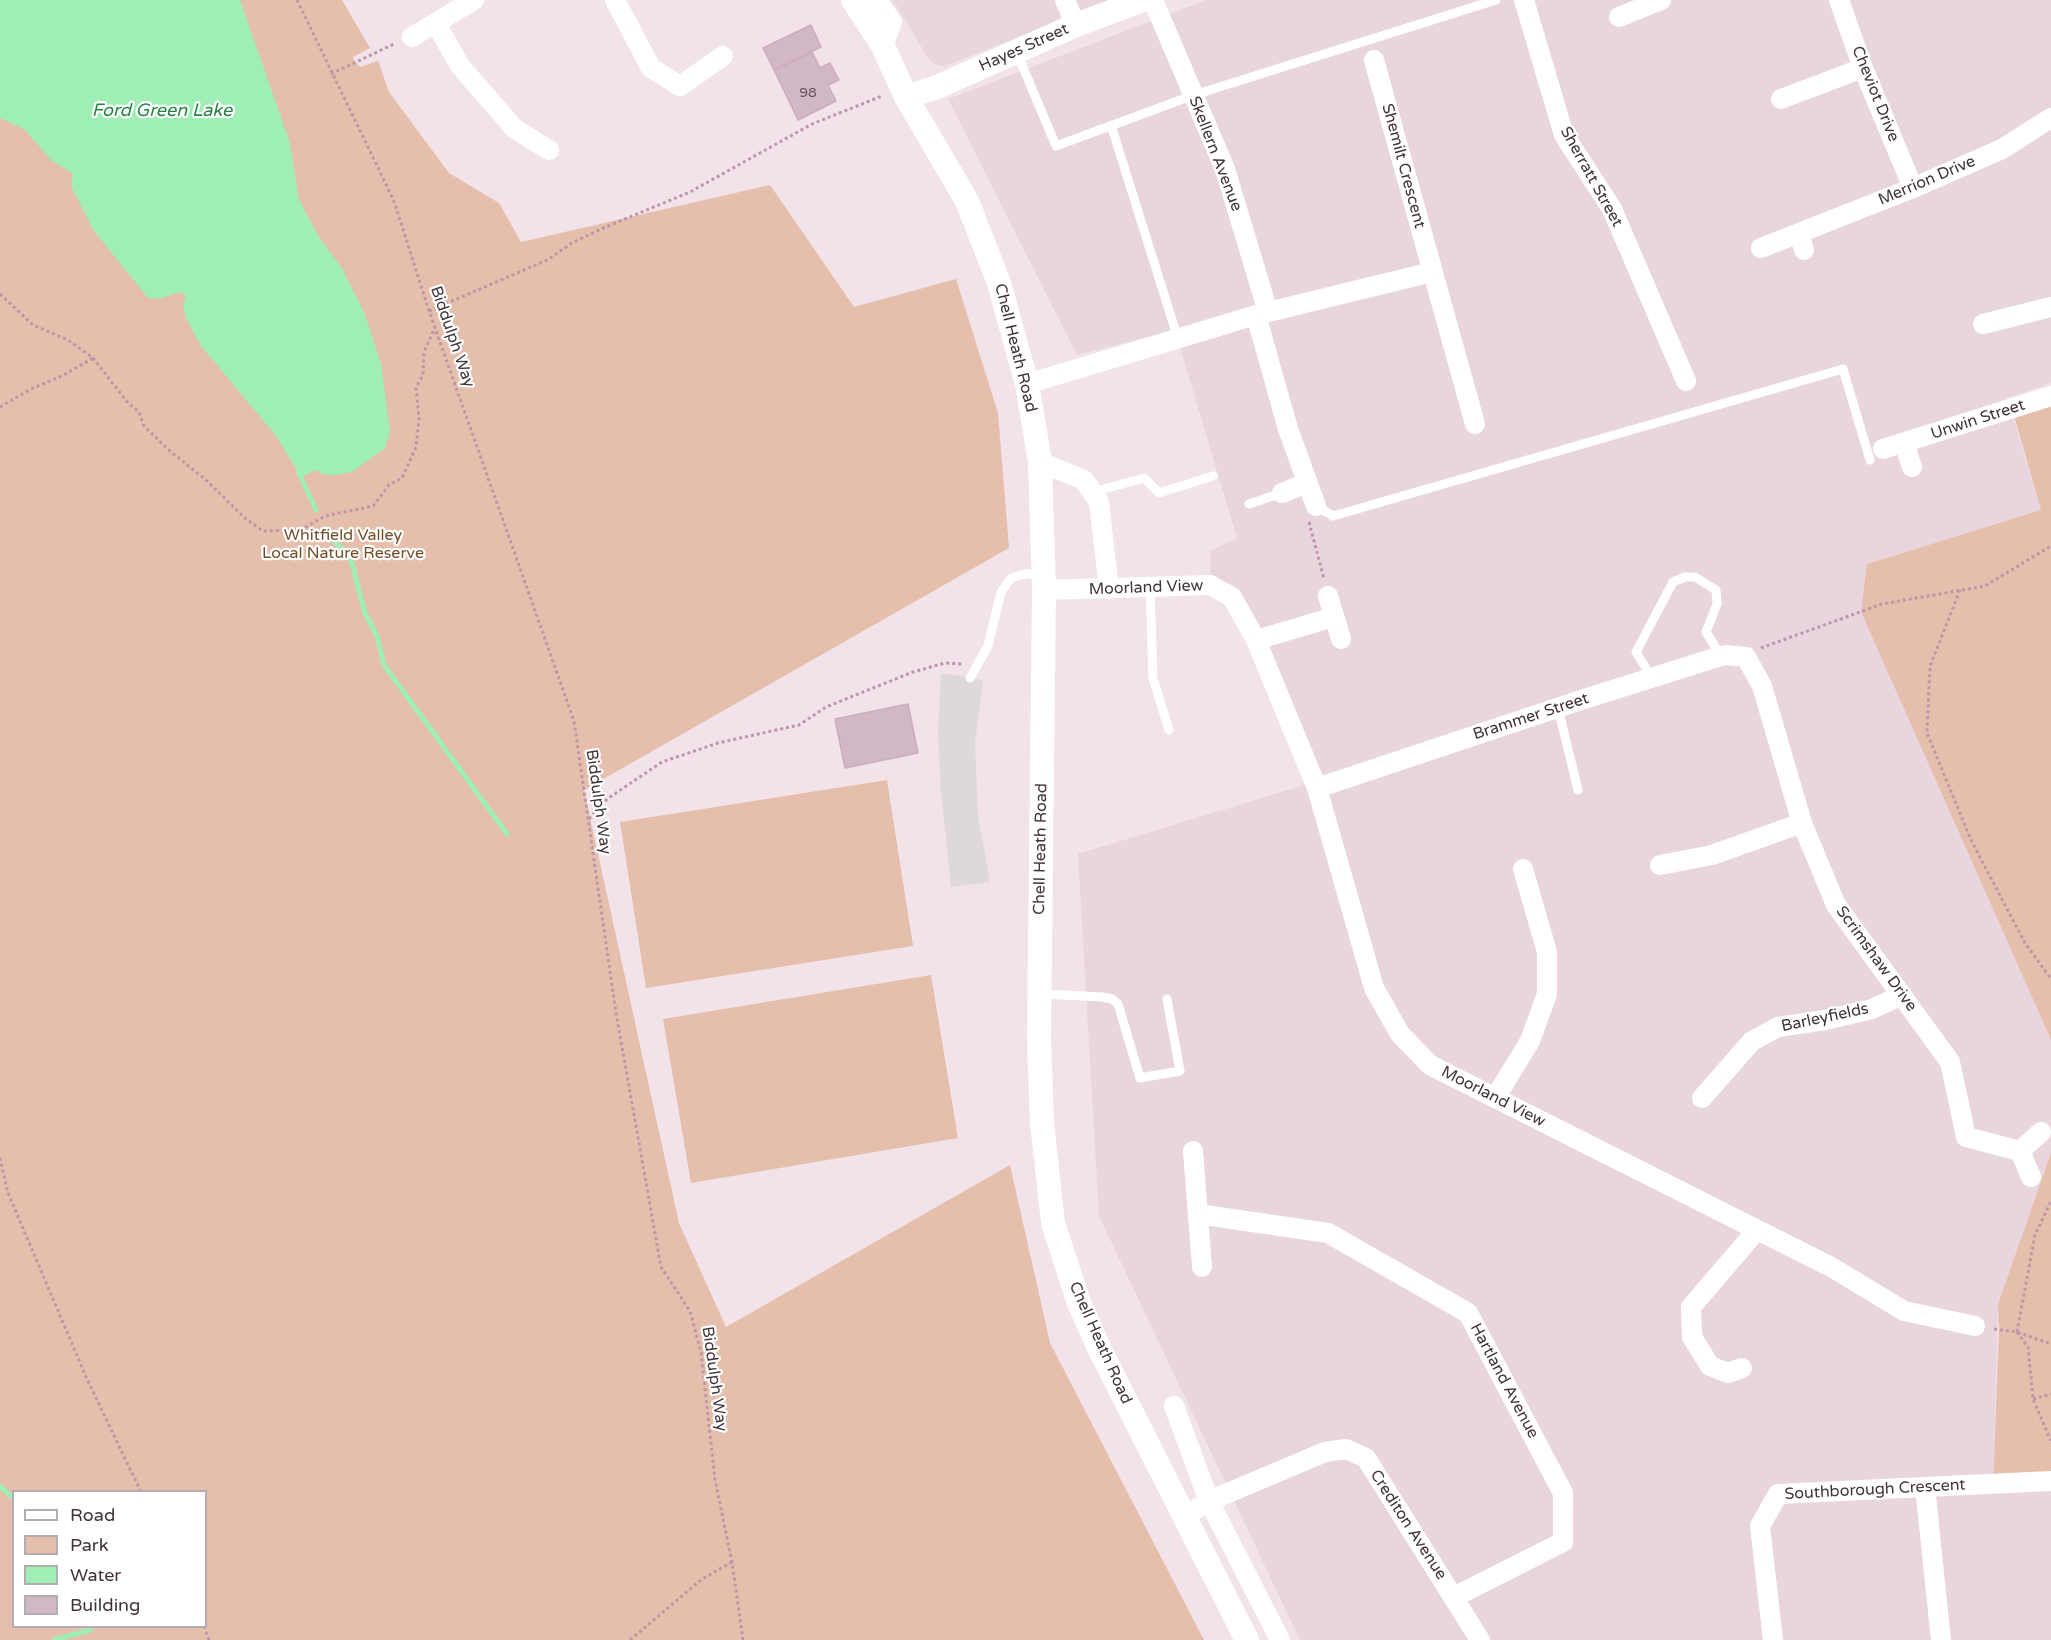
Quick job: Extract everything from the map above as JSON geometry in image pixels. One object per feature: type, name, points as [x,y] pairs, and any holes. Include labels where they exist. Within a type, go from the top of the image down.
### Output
[{"type":"street","points":[[412,37],[474,0]]},
{"type":"street","points":[[615,0],[651,68],[680,86],[723,56]]},
{"type":"street","name":"Chell Heath Road","points":[[853,0],[883,46],[904,93],[967,201],[999,283],[1027,384],[1040,462],[1043,582],[1039,994],[1042,1123],[1053,1223],[1079,1303],[1099,1348],[1247,1640]]},
{"type":"street","points":[[878,0],[892,22],[883,46]]},
{"type":"street","points":[[1065,0],[1076,25]]},
{"type":"street","name":"Hayes Street","points":[[904,93],[935,88],[1076,25],[1143,0]]},
{"type":"street","name":"Skellern Avenue","points":[[1153,0],[1225,170],[1262,314],[1288,429],[1316,506]]},
{"type":"street","name":"Sherratt Street","points":[[1524,0],[1564,135],[1612,209],[1686,381]]},
{"type":"street","points":[[1619,18],[1661,0]]},
{"type":"street","name":"Cheviot Drive","points":[[1839,0],[1863,68],[1913,188]]},
{"type":"street","points":[[436,23],[460,66],[515,129],[549,150]]},
{"type":"street","name":"Shemilt Crescent","points":[[1374,60],[1475,424]]},
{"type":"street","points":[[1781,99],[1863,68]]},
{"type":"street","name":"Merrion Drive","points":[[1761,248],[1801,242],[1913,188],[2002,149],[2051,118]]},
{"type":"street","points":[[1027,384],[1262,314],[1432,272]]},
{"type":"street","points":[[1983,324],[2051,308]]},
{"type":"street","name":"Unwin Street","points":[[1876,454],[2051,396]]},
{"type":"street","points":[[1904,443],[1912,467]]},
{"type":"street","points":[[1040,462],[1084,480],[1099,502],[1109,589]]},
{"type":"street","points":[[1282,493],[1307,483]]},
{"type":"street","name":"Moorland View","points":[[1043,582],[1109,589],[1210,585],[1232,597],[1256,640],[1317,788],[1374,988],[1400,1034],[1430,1065],[1833,1268],[1904,1311],[1975,1326]]},
{"type":"street","points":[[1328,596],[1341,639]]},
{"type":"street","points":[[1256,640],[1334,617]]},
{"type":"street","name":"Brammer Street","points":[[1317,788],[1652,678],[1735,656]]},
{"type":"street","name":"Scrimshaw Drive","points":[[1735,656],[1762,686],[1802,823],[1836,905],[1950,1062],[1966,1137],[2020,1151]]},
{"type":"street","points":[[1660,865],[1712,855],[1802,823]]},
{"type":"street","points":[[1496,1098],[1530,1041],[1546,994],[1547,952],[1523,869]]},
{"type":"street","name":"Barleyfields","points":[[1702,1098],[1752,1041],[1778,1027],[1825,1020],[1872,1009],[1902,995]]},
{"type":"street","points":[[2031,1176],[2020,1151],[2041,1132]]},
{"type":"street","points":[[1193,1151],[1202,1268]]},
{"type":"street","name":"Hartland Avenue","points":[[1198,1214],[1328,1233],[1468,1313],[1563,1493],[1563,1542],[1454,1597]]},
{"type":"street","points":[[1742,1368],[1728,1373],[1710,1366],[1692,1337],[1691,1307],[1757,1230]]},
{"type":"street","points":[[1174,1406],[1209,1501],[1280,1640]]},
{"type":"street","name":"Crediton Avenue","points":[[1183,1517],[1209,1501],[1325,1452],[1346,1449],[1366,1458],[1480,1640]]},
{"type":"street","name":"Southborough Crescent","points":[[1773,1640],[1760,1526],[1778,1494],[2051,1481]]},
{"type":"street","points":[[1925,1487],[1941,1640]]},
{"type":"lane","points":[[1017,53],[1056,146],[1194,95],[1496,0]]},
{"type":"lane","points":[[1111,125],[1178,339]]},
{"type":"lane","points":[[1316,506],[1333,516],[1843,369],[1876,454]]},
{"type":"lane","points":[[1092,492],[1144,478],[1159,493],[1213,476]]},
{"type":"lane","points":[[1249,504],[1282,493]]},
{"type":"lane","points":[[970,678],[988,646],[1001,592],[1011,578],[1025,574],[1043,582]]},
{"type":"lane","points":[[1652,678],[1636,652],[1673,582],[1685,577],[1695,577],[1716,590],[1717,604],[1706,632],[1735,656]]},
{"type":"lane","points":[[1150,588],[1153,678],[1169,730]]},
{"type":"lane","points":[[1558,708],[1578,790]]},
{"type":"lane","points":[[1039,994],[1112,999],[1118,1004],[1140,1078],[1180,1071],[1167,999]]},
{"type":"path","name":"Biddulph Way","points":[[297,0],[394,201],[429,311],[574,721],[616,1013],[661,1267],[690,1311],[701,1352],[715,1480],[732,1562],[743,1640]]},
{"type":"path","points":[[331,74],[412,37]]},
{"type":"path","points":[[429,311],[547,260],[572,243],[601,229],[690,192],[812,124],[904,93]]},
{"type":"path","points":[[0,294],[33,325],[68,340],[93,358],[128,403],[139,412],[144,426],[206,480],[246,519],[263,531],[301,530],[325,516],[373,506],[389,485],[402,478],[416,447],[420,419],[416,388],[423,375],[424,352],[435,327]]},
{"type":"path","points":[[0,407],[93,358]]},
{"type":"path","points":[[1316,506],[1308,518],[1328,596]]},
{"type":"path","points":[[1735,656],[1882,604],[1985,585],[2051,546]]},
{"type":"path","points":[[1960,590],[1930,666],[1927,733],[1971,840],[2025,943],[2051,979]]},
{"type":"path","points":[[588,819],[607,799],[634,779],[662,762],[682,754],[718,743],[800,725],[826,706],[913,672],[945,663],[976,664]]},
{"type":"path","points":[[0,1158],[8,1193],[78,1357],[141,1490]]},
{"type":"path","points":[[2051,1201],[2035,1235],[2017,1332],[2028,1347],[2033,1399],[2051,1441]]},
{"type":"path","points":[[1975,1326],[2017,1332],[2051,1344]]},
{"type":"path","points":[[2033,1399],[2051,1394]]},
{"type":"path","points":[[630,1640],[702,1579],[732,1562]]},
{"type":"shaded area","points":[[893,0],[1112,0],[945,66],[936,65],[928,58]]},
{"type":"shaded area","points":[[1206,0],[2051,0],[2051,383],[2007,398],[2041,510],[1867,564],[1861,612],[2051,1040],[2051,1153],[1998,1304],[1993,1483],[2051,1481],[2051,1640],[1300,1640],[1099,1216],[1078,854],[1314,782],[1256,640],[1210,585],[1211,551],[1237,538],[1175,330],[1077,355],[948,99]]},
{"type":"shaded area","points":[[941,673],[983,680],[975,743],[978,816],[990,882],[951,887],[938,735]]},
{"type":"green space","name":"Whitfield Valley Local Nature Reserve","points":[[0,0],[342,0],[370,48],[353,57],[354,60],[360,67],[378,61],[389,92],[449,173],[499,203],[521,242],[770,185],[854,307],[956,279],[998,413],[1009,548],[584,790],[679,1223],[726,1327],[1010,1165],[1050,1343],[1204,1640],[0,1640]]},
{"type":"green space","points":[[2051,394],[2051,1040],[1861,612],[1867,564],[2041,510],[2012,409]]},
{"type":"green space","points":[[887,780],[913,946],[646,988],[620,822]]},
{"type":"green space","points":[[931,975],[958,1138],[691,1183],[663,1019]]},
{"type":"green space","points":[[2051,1153],[2051,1481],[1993,1484],[1998,1304]]},
{"type":"water","name":"Ford Green Lake","points":[[0,0],[240,0],[290,143],[299,200],[320,239],[340,265],[364,312],[381,364],[390,431],[385,448],[352,472],[324,475],[316,470],[301,477],[276,436],[201,346],[186,318],[183,306],[186,296],[179,292],[159,299],[148,298],[94,231],[72,188],[72,173],[51,160],[24,129],[0,118]]},
{"type":"building","points":[[811,25],[821,47],[774,70],[763,48]]},
{"type":"building","points":[[812,52],[820,68],[830,63],[839,80],[828,85],[836,101],[798,120],[774,70]]},
{"type":"building","points":[[908,704],[918,753],[845,768],[835,719]]},
{"type":"waterway","points":[[299,473],[316,510]]},
{"type":"waterway","points":[[325,528],[329,537],[350,556],[365,613],[377,636],[384,665],[507,834]]},
{"type":"waterway","points":[[0,1486],[12,1497]]},
{"type":"waterway","points":[[54,1640],[91,1628]]}]
